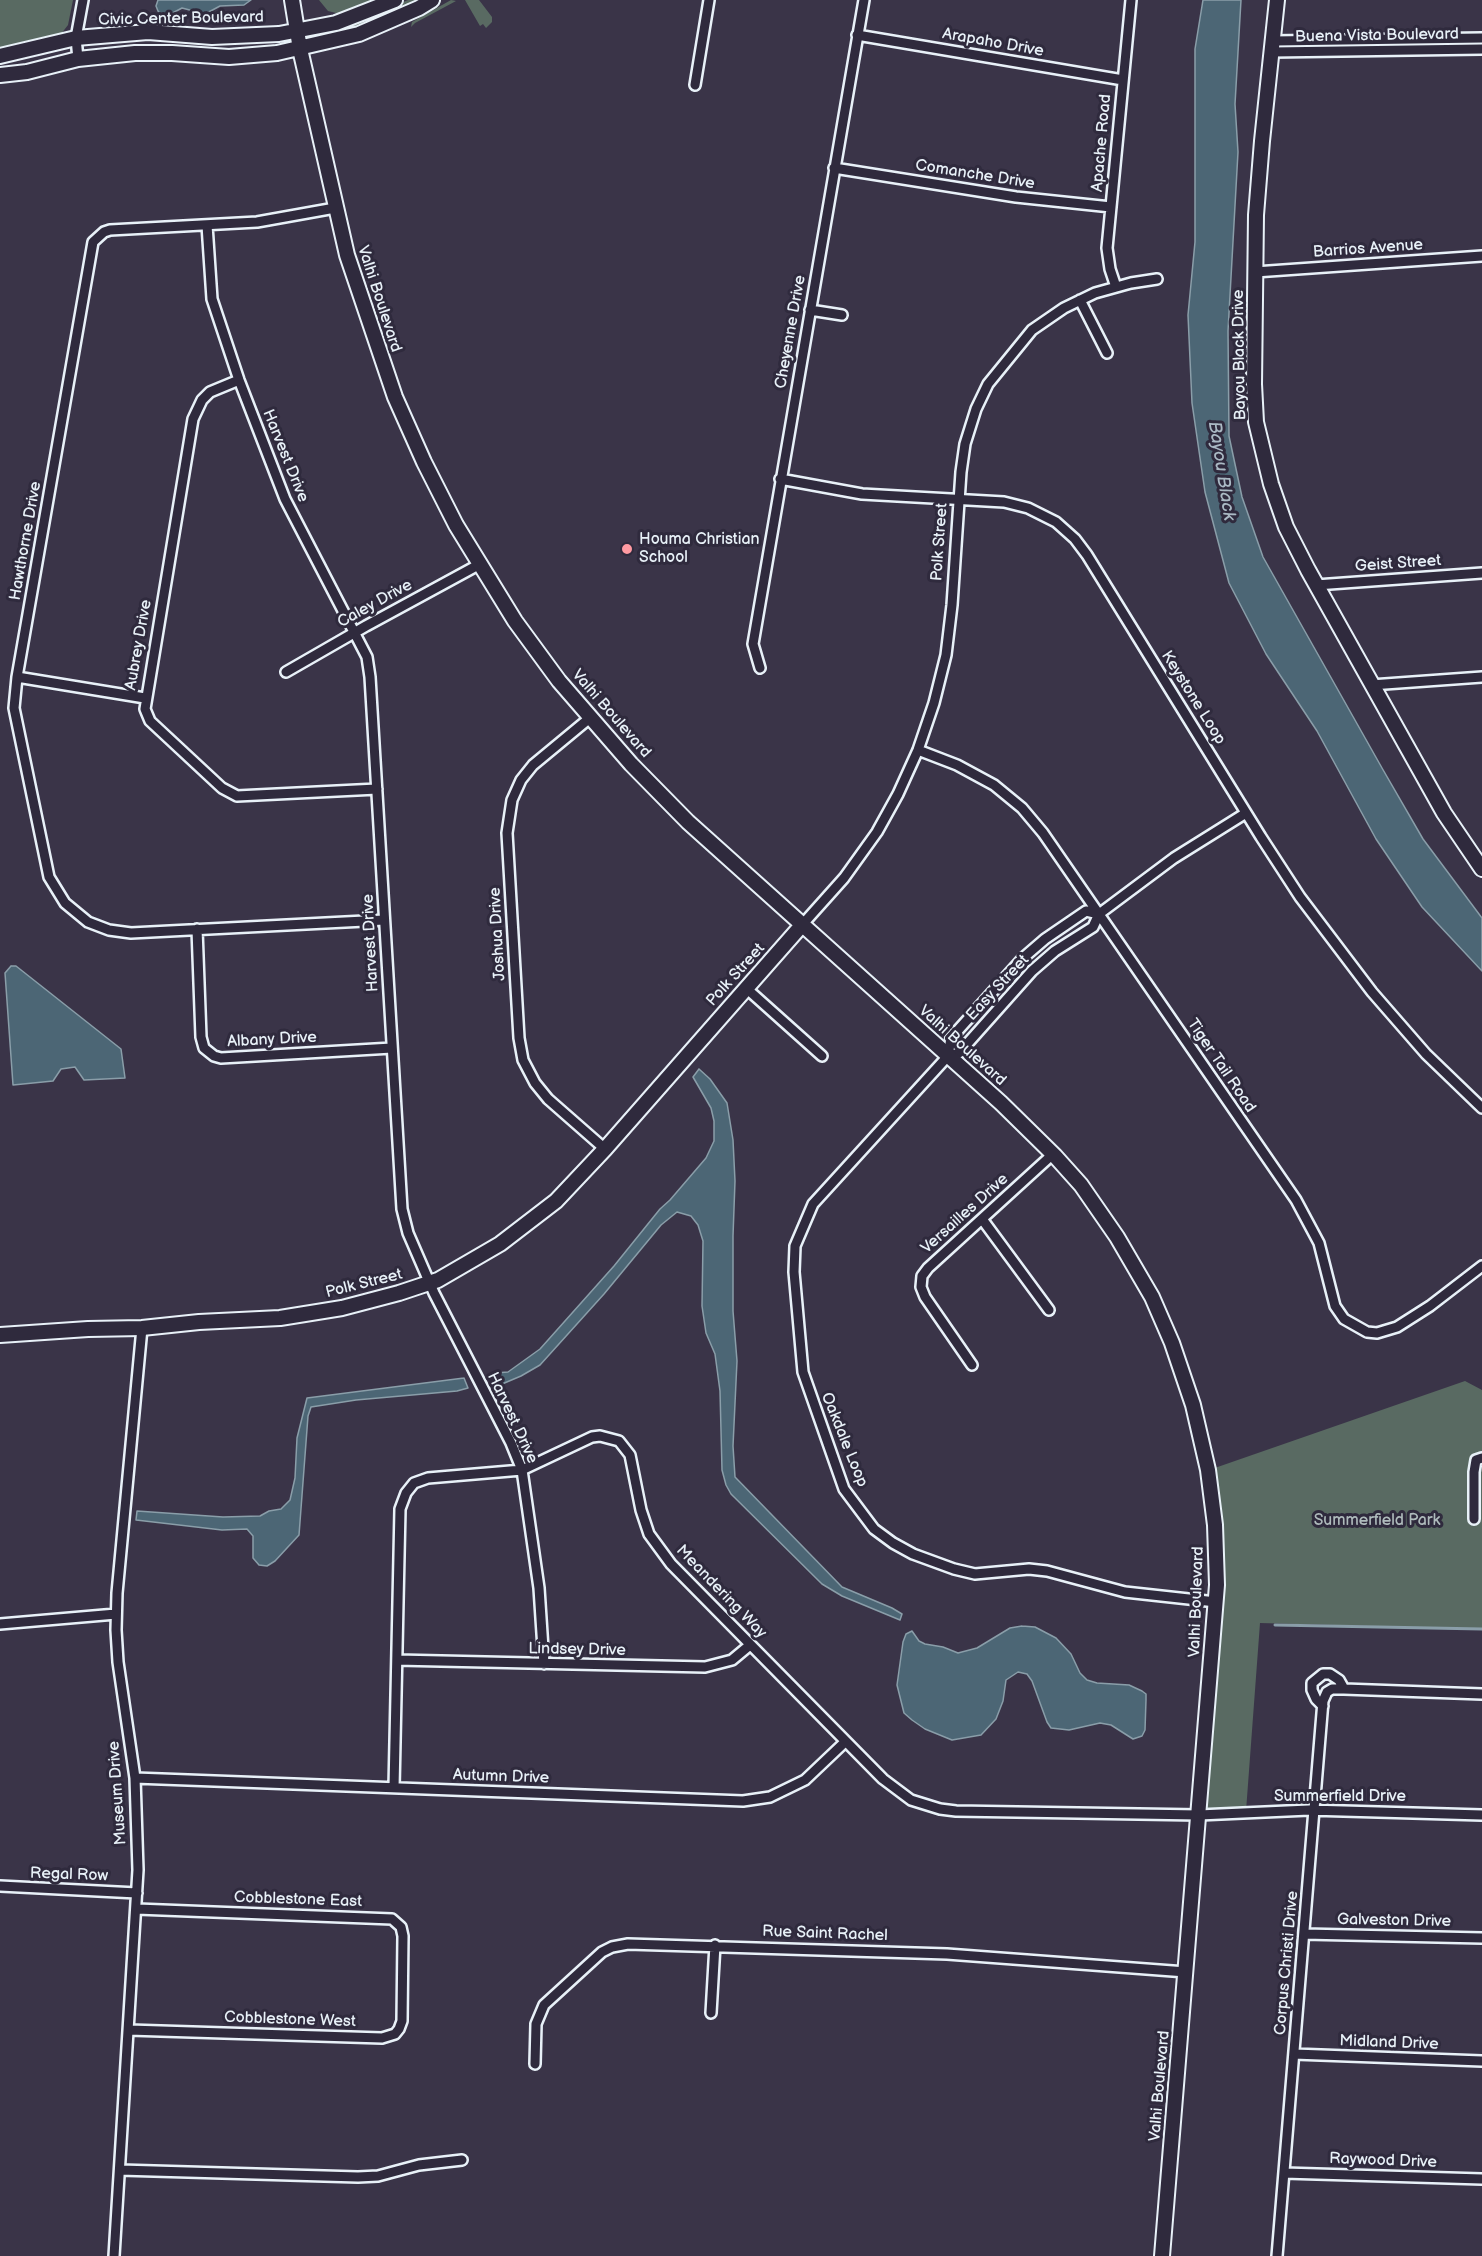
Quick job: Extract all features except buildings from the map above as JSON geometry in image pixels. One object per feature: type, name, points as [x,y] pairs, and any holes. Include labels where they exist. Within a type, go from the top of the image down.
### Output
[{"type":"street","points":[[78,59],[76,38],[83,0]]},
{"type":"street","name":"Valhi Boulevard","points":[[292,0],[296,31],[335,208],[351,269],[395,397],[456,525],[515,621],[559,681],[631,764],[688,822],[1001,1103],[1053,1154],[1080,1185],[1117,1237],[1152,1297],[1172,1343],[1193,1405],[1208,1470],[1215,1525],[1216,1602],[1162,2256]]},
{"type":"street","name":"Civic Center Boulevard","points":[[0,56],[76,38],[147,33],[212,37],[279,34],[336,23],[395,0]]},
{"type":"street","name":"Civic Center Boulevard","points":[[0,75],[27,72],[78,59],[154,52],[229,57],[277,53],[359,34],[432,0]]},
{"type":"street","points":[[695,85],[709,0]]},
{"type":"street","name":"Cheyenne Drive","points":[[760,668],[753,644],[864,0]]},
{"type":"street","name":"Apache Road","points":[[1116,287],[1107,258],[1131,0]]},
{"type":"street","name":"Bayou Black Drive","points":[[1278,0],[1257,206],[1255,272],[1256,422],[1270,484],[1286,527],[1371,685],[1444,813],[1482,869]]},
{"type":"street","name":"Arapaho Drive","points":[[857,35],[1123,80]]},
{"type":"street","name":"Buena Vista Boulevard","points":[[1272,47],[1482,38]]},
{"type":"street","name":"Buena Vista Boulevard","points":[[1272,47],[1482,50]]},
{"type":"street","name":"Comanche Drive","points":[[834,168],[1016,197],[1111,207]]},
{"type":"street","name":"Hawthorne Drive","points":[[335,208],[257,222],[110,230],[104,232],[93,242],[14,700],[49,877],[59,894],[80,916],[109,930],[131,933],[384,920]]},
{"type":"street","name":"Harvest Drive","points":[[207,225],[212,299],[239,380],[285,499],[364,647],[369,667],[402,1209],[408,1233],[430,1284],[511,1443],[522,1470],[539,1588],[544,1664]]},
{"type":"street","name":"Barrios Avenue","points":[[1255,272],[1482,256]]},
{"type":"street","name":"Polk Street","points":[[0,1335],[142,1328],[296,1316],[342,1308],[430,1284],[464,1266],[556,1201],[605,1149],[844,878],[877,832],[898,794],[918,750],[934,703],[946,655],[965,444],[976,409],[988,384],[1032,330],[1058,311],[1116,287],[1156,279]]},
{"type":"street","points":[[1080,300],[1107,353]]},
{"type":"street","points":[[810,310],[842,315]]},
{"type":"street","name":"Aubrey Drive","points":[[239,380],[210,392],[202,400],[193,419],[145,698],[145,710],[150,721],[222,788],[237,796],[377,789]]},
{"type":"street","name":"Keystone Loop","points":[[780,479],[862,494],[1004,502],[1028,508],[1056,522],[1075,538],[1300,897],[1372,992],[1426,1054],[1482,1108]]},
{"type":"street","name":"Caley Drive","points":[[286,672],[480,564]]},
{"type":"street","name":"Geist Street","points":[[1316,585],[1482,573]]},
{"type":"street","points":[[17,677],[145,698]]},
{"type":"street","points":[[1371,685],[1482,677]]},
{"type":"street","name":"Joshua Drive","points":[[591,717],[533,765],[521,780],[512,800],[507,833],[519,1038],[523,1060],[534,1083],[548,1099],[605,1149]]},
{"type":"street","name":"Tiger Tail Road","points":[[918,750],[976,774],[994,785],[1022,808],[1043,833],[1307,1219],[1319,1243],[1335,1306],[1344,1319],[1367,1332],[1377,1333],[1397,1327],[1438,1300],[1482,1266]]},
{"type":"street","name":"Easy Street","points":[[1099,914],[1086,911],[1078,915],[1045,939],[1013,968],[951,1038],[948,1056],[959,1053],[1024,979],[1055,951],[1093,927],[1099,914],[1174,858],[1246,813]]},
{"type":"street","name":"Albany Drive","points":[[196,929],[201,1037],[204,1048],[214,1056],[222,1058],[392,1048]]},
{"type":"street","points":[[1013,968],[1024,979]]},
{"type":"street","points":[[746,988],[822,1056]]},
{"type":"street","name":"Oakdale Loop","points":[[948,1056],[813,1204],[795,1246],[794,1272],[803,1372],[844,1489],[874,1529],[893,1543],[913,1554],[954,1569],[975,1574],[1029,1569],[1047,1570],[1125,1592],[1216,1602]]},
{"type":"street","name":"Versailles Drive","points":[[972,1365],[925,1297],[921,1287],[922,1276],[1053,1154]]},
{"type":"street","points":[[982,1219],[1049,1310]]},
{"type":"street","name":"Museum Drive","points":[[114,2256],[138,1893],[135,1778],[118,1662],[116,1614],[142,1328]]},
{"type":"street","name":"Meandering Way","points":[[394,1788],[400,1509],[406,1493],[414,1483],[428,1478],[522,1470],[592,1437],[609,1437],[625,1446],[633,1463],[641,1510],[649,1534],[671,1564],[845,1742],[895,1789],[911,1800],[940,1809],[956,1811],[1199,1815]]},
{"type":"street","points":[[1474,1519],[1474,1472],[1476,1460],[1482,1458]]},
{"type":"street","points":[[0,1624],[116,1614]]},
{"type":"street","name":"Lindsey Drive","points":[[397,1660],[705,1667],[732,1660],[750,1645]]},
{"type":"street","points":[[1344,1689],[1339,1680],[1330,1674],[1316,1677],[1312,1683],[1316,1699],[1323,1706],[1327,1692],[1332,1689],[1482,1694]]},
{"type":"street","name":"Corpus Christi Drive","points":[[1277,2256],[1323,1706]]},
{"type":"street","name":"Autumn Drive","points":[[135,1778],[757,1800],[789,1789],[806,1780],[845,1742]]},
{"type":"street","name":"Summerfield Drive","points":[[1199,1815],[1314,1810],[1482,1815]]},
{"type":"street","name":"Regal Row","points":[[0,1886],[138,1893]]},
{"type":"street","name":"Cobblestone East","points":[[136,1909],[392,1919],[403,1931],[402,1981]]},
{"type":"street","name":"Galveston Drive","points":[[1304,1934],[1482,1938]]},
{"type":"street","name":"Rue Saint Rachel","points":[[535,2064],[536,2024],[544,2005],[602,1952],[612,1947],[628,1944],[946,1954],[1186,1972]]},
{"type":"street","points":[[711,2013],[715,1946]]},
{"type":"street","name":"Cobblestone West","points":[[129,2030],[390,2037],[399,2029],[402,2021],[402,1981]]},
{"type":"street","name":"Midland Drive","points":[[1294,2054],[1482,2061]]},
{"type":"street","points":[[120,2170],[358,2177],[378,2176],[419,2166],[462,2160]]},
{"type":"street","name":"Raywood Drive","points":[[1284,2173],[1482,2179]]},
{"type":"green space","points":[[0,0],[73,0],[68,25],[61,34],[50,39],[0,50]]},
{"type":"green space","points":[[319,0],[379,0],[340,14],[328,11]]},
{"type":"green space","points":[[408,0],[427,0],[398,15],[337,34],[339,28]]},
{"type":"green space","points":[[451,0],[456,1],[411,27],[412,22]]},
{"type":"green space","points":[[465,0],[479,0],[492,17],[492,22],[486,28],[483,24],[480,26]]},
{"type":"green space","name":"Summerfield Park","points":[[1465,1381],[1482,1390],[1482,1629],[1260,1623],[1246,1811],[1201,1815],[1214,1622],[1209,1470]]},
{"type":"water","points":[[158,0],[251,0],[244,5],[220,6],[205,14],[182,8],[167,16],[161,15],[158,11],[156,6]]},
{"type":"water","name":"Bayou Black","points":[[1203,0],[1241,0],[1235,104],[1238,152],[1228,331],[1229,436],[1242,497],[1263,557],[1382,768],[1423,839],[1482,918],[1482,971],[1422,907],[1376,839],[1317,731],[1266,654],[1229,583],[1205,492],[1192,403],[1188,315],[1195,242],[1195,49]]},
{"type":"water","points":[[11,966],[16,966],[121,1049],[125,1078],[84,1080],[75,1067],[61,1069],[53,1081],[13,1085],[5,973]]},
{"type":"water","points":[[699,1069],[710,1079],[727,1103],[733,1140],[735,1181],[733,1311],[737,1361],[733,1446],[735,1477],[842,1587],[892,1608],[902,1614],[900,1620],[842,1596],[822,1584],[731,1494],[726,1485],[722,1470],[720,1391],[715,1354],[706,1333],[702,1306],[703,1241],[698,1225],[691,1216],[677,1212],[661,1225],[604,1294],[540,1365],[495,1387],[489,1376],[508,1372],[540,1349],[706,1158],[714,1141],[714,1121],[711,1108],[693,1077]]},
{"type":"water","points":[[464,1378],[468,1388],[457,1391],[356,1400],[311,1407],[308,1416],[299,1535],[275,1561],[267,1566],[259,1565],[253,1558],[253,1536],[247,1529],[222,1530],[136,1520],[137,1511],[223,1517],[260,1516],[269,1511],[281,1509],[290,1500],[295,1478],[297,1438],[307,1398]]},
{"type":"water","points":[[1035,1627],[1056,1638],[1071,1654],[1080,1673],[1087,1680],[1129,1685],[1146,1694],[1145,1730],[1142,1736],[1133,1739],[1111,1725],[1100,1723],[1069,1730],[1051,1728],[1032,1681],[1027,1674],[1018,1672],[1006,1680],[1003,1701],[996,1719],[981,1735],[952,1740],[925,1729],[904,1713],[897,1685],[906,1634],[912,1631],[919,1641],[925,1644],[943,1647],[958,1653],[977,1648],[1010,1628]]},
{"type":"waterway","points":[[1275,1625],[1482,1629]]},
{"type":"place","name":"Houma Christian School","points":[[627,549]]}]
